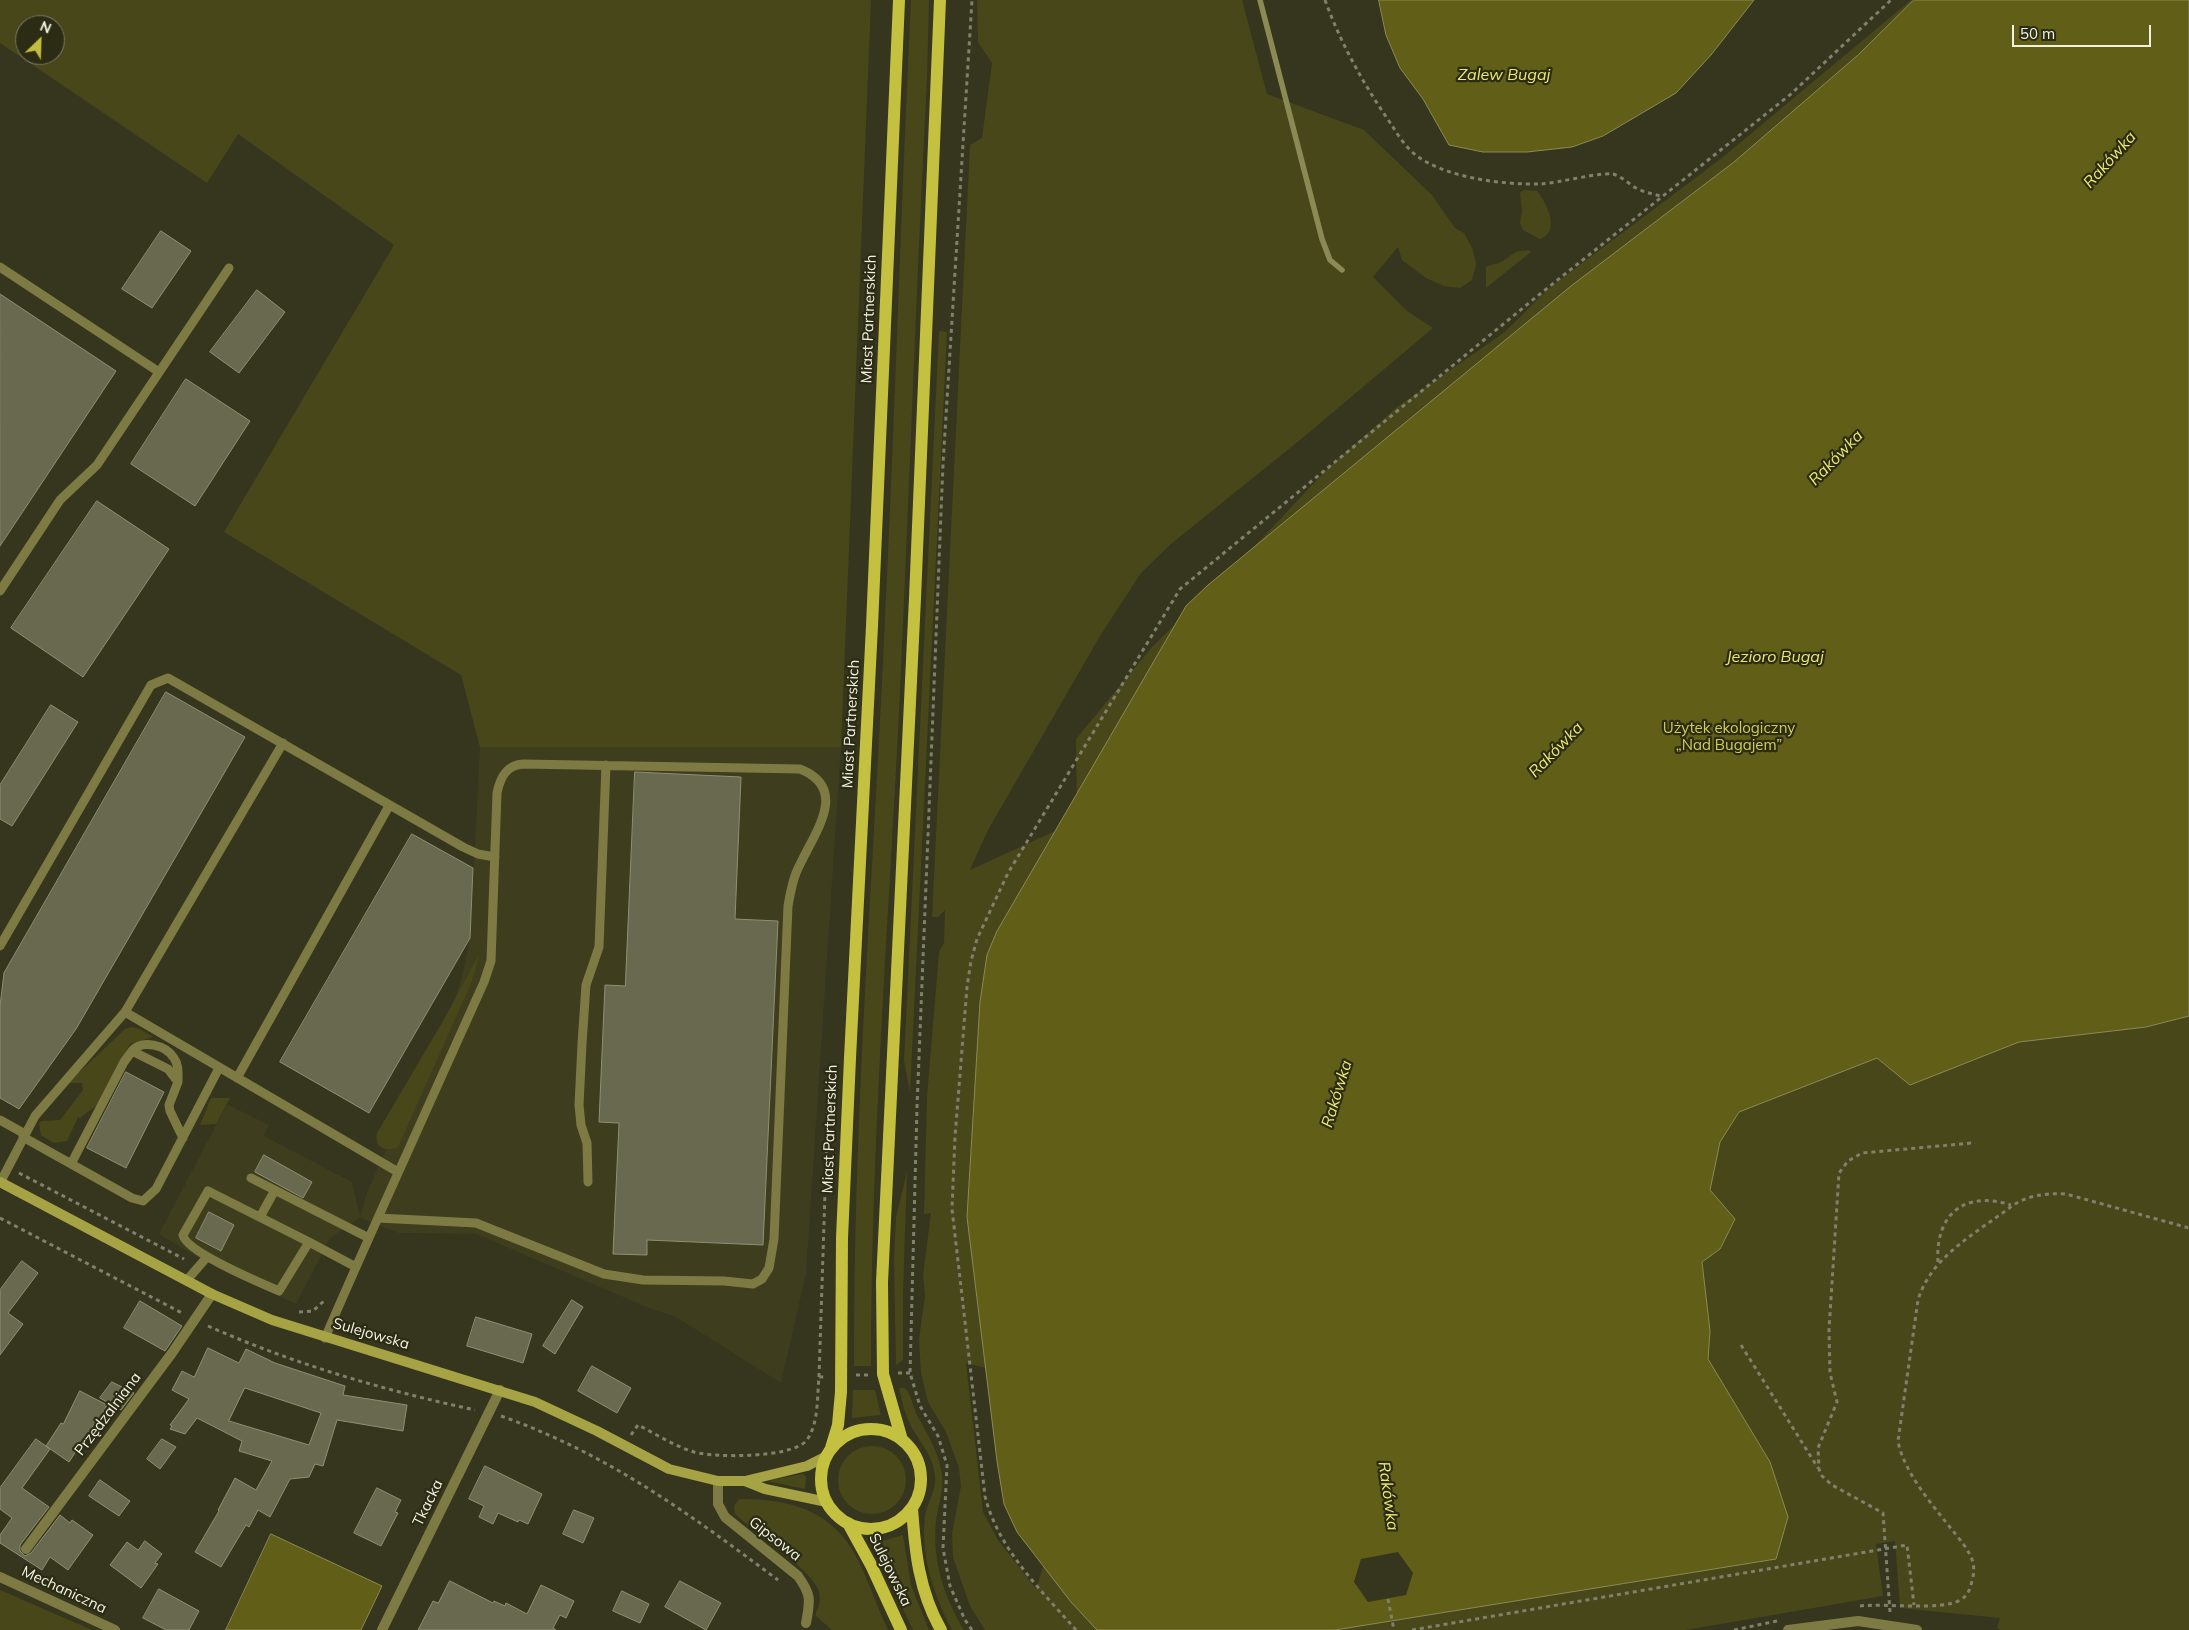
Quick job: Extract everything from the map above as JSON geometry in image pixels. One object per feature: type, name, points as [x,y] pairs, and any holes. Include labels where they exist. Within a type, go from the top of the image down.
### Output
[{"type":"main road","name":"Miast Partnerskich","points":[[829,1452],[838,1425],[841,1376],[842,1256],[850,1058],[873,607],[899,0]]},
{"type":"main road","points":[[902,1440],[883,1374],[882,1282],[915,598],[940,0]]},
{"type":"main road","name":"Sulejowska","points":[[0,1183],[212,1294],[272,1320],[325,1338],[500,1390],[565,1415],[669,1469],[718,1481],[745,1481],[807,1466],[829,1452]]},
{"type":"main road","points":[[878,1429],[902,1440],[914,1453],[921,1471],[920,1490],[912,1508],[897,1522],[883,1527],[868,1529],[848,1524],[840,1518],[827,1502],[821,1484],[821,1474],[829,1452],[844,1437],[861,1430],[878,1429]]},
{"type":"main road","name":"Sulejowska","points":[[745,1481],[765,1489],[827,1502]]},
{"type":"main road","name":"Sulejowska","points":[[912,1508],[916,1564],[926,1599],[941,1630]]},
{"type":"main road","name":"Sulejowska","points":[[848,1524],[871,1565],[901,1630]]},
{"type":"street","name":"Przędzalniana","points":[[26,1549],[195,1320],[212,1294]]},
{"type":"street","name":"Tkacka","points":[[382,1630],[500,1390]]},
{"type":"street","name":"Gipsowa","points":[[718,1481],[718,1504],[725,1517],[798,1576],[805,1586],[810,1598],[806,1623]]},
{"type":"street","name":"Mechaniczna","points":[[0,1577],[115,1630]]},
{"type":"street","points":[[1788,1630],[1858,1622],[1917,1630]]},
{"type":"lane","points":[[0,268],[159,372]]},
{"type":"lane","points":[[0,591],[60,500],[97,465],[229,268]]},
{"type":"lane","points":[[0,946],[151,685],[156,681],[168,678],[463,847],[478,854],[495,856]]},
{"type":"lane","points":[[0,1183],[24,1136],[44,1104],[125,1012],[283,743]]},
{"type":"lane","points":[[325,1338],[491,961],[497,793],[499,783],[508,769],[516,764],[800,768],[814,774],[824,788],[826,811],[796,872],[788,906],[774,1239],[769,1268],[762,1278],[753,1284],[724,1281],[643,1280],[604,1274],[476,1223],[378,1218]]},
{"type":"lane","points":[[588,1182],[587,1143],[581,1125],[579,1105],[586,985],[599,947],[606,765]]},
{"type":"lane","points":[[237,1078],[389,806]]},
{"type":"lane","points":[[125,1012],[398,1172]]},
{"type":"lane","points":[[70,1164],[124,1062],[132,1051],[141,1044],[148,1044],[171,1055],[177,1063],[178,1082],[169,1105],[183,1138]]},
{"type":"lane","points":[[132,1051],[168,1069],[178,1082]]},
{"type":"lane","points":[[0,1120],[70,1164],[132,1198],[143,1201],[156,1189],[219,1068]]},
{"type":"lane","points":[[251,1178],[369,1238]]},
{"type":"lane","points":[[260,1217],[275,1190]]},
{"type":"lane","points":[[309,1242],[279,1291],[207,1257],[186,1242],[183,1235],[208,1191],[309,1242],[356,1267]]},
{"type":"lane","points":[[187,1280],[207,1257]]},
{"type":"path","points":[[972,0],[942,474],[916,1108],[910,1373],[920,1406],[938,1436],[948,1466],[943,1548],[950,1586],[965,1620],[972,1630]]},
{"type":"path","points":[[1326,0],[1334,25],[1353,64],[1380,109],[1401,139],[1416,156],[1439,168],[1461,175],[1491,180],[1541,184],[1613,174],[1635,187],[1662,196]]},
{"type":"path","points":[[1076,1630],[1013,1556],[996,1527],[985,1496],[952,1209],[955,1137],[967,987],[977,939],[1008,873],[1180,589],[1662,196],[1791,94],[1891,0]]},
{"type":"path","points":[[638,1425],[695,1452],[737,1454],[792,1450],[806,1440],[812,1428],[819,1377],[828,1101]]},
{"type":"path","points":[[1819,1469],[1818,1448],[1837,1402],[1830,1373],[1828,1330],[1839,1173],[1848,1161],[1862,1153],[1972,1143]]},
{"type":"path","points":[[1741,1345],[1822,1476],[1832,1485],[1883,1513],[1890,1604],[1946,1605],[1958,1602],[1969,1590],[1975,1570],[1972,1558],[1909,1470],[1898,1442],[1918,1300],[1924,1283],[1938,1263],[2012,1206],[2021,1200],[2037,1195],[2066,1194],[2189,1228]]},
{"type":"path","points":[[1938,1263],[1939,1236],[1942,1227],[1953,1212],[1969,1202],[1977,1200],[1995,1200],[2012,1206]]},
{"type":"path","points":[[0,1218],[195,1320],[300,1363],[397,1393],[490,1413],[524,1424],[613,1466],[695,1518],[780,1582]]},
{"type":"path","points":[[819,1377],[910,1373]]},
{"type":"path","points":[[1412,1630],[1907,1545],[1914,1605]]},
{"type":"path","points":[[1388,1599],[1394,1630]]},
{"type":"shaded area","points":[[480,747],[841,747],[806,1274],[781,1383],[676,1317],[649,1308],[476,1234],[399,1233],[360,1218],[330,1238],[296,1304],[197,1257],[159,1234],[227,1104],[269,1125],[264,1136],[352,1182],[360,1217],[367,1192],[456,996],[463,972],[470,938]]},
{"type":"green space","points":[[0,0],[871,0],[841,747],[480,747],[461,675],[224,532],[394,245],[238,134],[207,183],[33,65],[65,65],[65,15],[15,15],[15,53],[0,43]]},
{"type":"green space","points":[[911,0],[929,0],[927,79],[899,713],[877,1121],[871,1366],[854,1366],[860,1086],[885,618]]},
{"type":"green space","name":"Jezioro Bugaj","points":[[977,0],[1242,0],[1267,94],[1364,130],[1432,195],[1455,228],[1464,233],[1473,250],[1476,264],[1472,280],[1460,288],[1444,286],[1426,278],[1402,260],[1398,247],[1373,277],[1407,311],[1433,328],[1300,440],[1171,544],[1141,573],[1100,636],[988,830],[970,870],[1077,821],[1076,739],[1152,647],[1252,549],[1329,467],[1397,407],[1505,332],[1548,289],[1723,157],[1911,0],[2189,0],[2189,1630],[2000,1630],[1997,1628],[2000,1618],[1900,1608],[1895,1541],[1876,1544],[1883,1596],[1686,1630],[985,1630],[970,1606],[953,1557],[952,1533],[961,1486],[959,1468],[946,1432],[928,1402],[921,1373],[919,1339],[925,1295],[923,1275],[931,1213],[924,1214],[927,1097],[939,952],[944,943],[945,910],[938,917],[932,917],[970,145],[982,138],[992,63],[978,42]],"holes":[[[966,1363],[1042,1382],[1060,1513],[1036,1589],[998,1540],[983,1512]]]},
{"type":"green space","points":[[1524,190],[1537,191],[1548,210],[1551,224],[1550,230],[1540,239],[1523,230],[1520,223],[1522,211],[1520,193]]},
{"type":"green space","points":[[1529,250],[1531,252],[1486,288],[1486,267],[1499,263],[1515,253]]},
{"type":"green space","points":[[939,331],[947,332],[910,1092],[904,1061]]},
{"type":"green space","points":[[480,953],[472,981],[398,1147],[382,1148],[377,1143],[377,1133],[443,1021]]},
{"type":"green space","points":[[131,1027],[140,1029],[153,1037],[130,1044],[97,1105],[80,1118],[78,1117],[67,1141],[54,1143],[41,1135],[39,1123],[42,1121],[60,1120],[83,1090],[82,1083],[69,1083],[72,1079],[125,1029]]},
{"type":"green space","points":[[211,1098],[230,1098],[216,1124],[200,1125]]},
{"type":"green space","points":[[907,1172],[903,1360],[896,1365],[894,1262],[896,1217]]},
{"type":"green space","points":[[899,1388],[905,1388],[909,1394],[941,1467],[942,1486],[936,1521],[936,1550],[945,1591],[964,1630],[952,1630],[939,1603],[930,1575],[924,1531],[926,1511],[935,1486],[934,1469],[923,1445],[907,1418]]},
{"type":"green space","points":[[853,1390],[875,1390],[881,1415],[852,1418]]},
{"type":"green space","points":[[872,1446],[885,1448],[896,1456],[904,1467],[906,1480],[904,1493],[896,1504],[885,1512],[872,1514],[859,1512],[848,1504],[840,1493],[838,1480],[840,1467],[848,1456],[859,1448]]},
{"type":"green space","points":[[802,1474],[806,1476],[805,1489],[767,1481]]},
{"type":"green space","points":[[739,1499],[793,1505],[809,1511],[836,1529],[848,1543],[858,1560],[888,1630],[832,1630],[815,1615],[819,1606],[820,1596],[813,1580],[793,1561],[735,1514],[734,1506]]},
{"type":"green space","points":[[903,1535],[911,1585],[929,1630],[913,1630],[872,1544]]},
{"type":"green space","points":[[0,1590],[92,1630],[0,1630]]},
{"type":"water","name":"Zalew Bugaj","points":[[1379,0],[1754,0],[1711,55],[1676,93],[1603,136],[1572,147],[1527,152],[1483,152],[1449,145],[1423,99],[1400,68],[1386,35]]},
{"type":"water","name":"Jezioro Bugaj","points":[[1914,0],[2189,0],[2189,1016],[2146,1027],[2019,1042],[1910,1085],[1877,1058],[1739,1112],[1720,1142],[1710,1190],[1735,1219],[1720,1249],[1702,1262],[1710,1331],[1708,1359],[1770,1462],[1788,1517],[1776,1559],[1335,1630],[1097,1630],[1071,1602],[1017,1532],[1004,1504],[997,1461],[967,1217],[980,1002],[987,955],[997,931],[1186,606],[1208,585],[1571,286],[1734,162],[1858,55]]},
{"type":"water","points":[[271,1534],[382,1586],[361,1630],[226,1630]]},
{"type":"pier","points":[[1398,1552],[1413,1573],[1406,1595],[1368,1602],[1354,1582],[1361,1559]]},
{"type":"building","points":[[161,231],[191,251],[152,308],[122,289]]},
{"type":"building","points":[[257,290],[285,312],[239,373],[210,352]]},
{"type":"building","points":[[0,294],[116,371],[0,546]]},
{"type":"building","points":[[186,379],[250,421],[195,506],[131,464]]},
{"type":"building","points":[[97,501],[169,549],[83,677],[11,628]]},
{"type":"building","points":[[166,692],[245,737],[76,1029],[19,1109],[0,1098],[0,1006],[4,973]]},
{"type":"building","points":[[51,705],[78,722],[12,826],[0,819],[0,785]]},
{"type":"building","points":[[635,772],[741,777],[735,919],[778,921],[763,1245],[647,1240],[647,1255],[613,1254],[619,1123],[599,1122],[605,985],[625,986]]},
{"type":"building","points":[[412,834],[473,868],[470,938],[369,1113],[280,1062]]},
{"type":"building","points":[[126,1072],[164,1092],[126,1168],[87,1148]]},
{"type":"building","points":[[264,1155],[312,1182],[303,1198],[255,1172]]},
{"type":"building","points":[[209,1212],[234,1225],[221,1251],[196,1238]]},
{"type":"building","points":[[22,1261],[38,1273],[8,1313],[23,1324],[0,1355],[0,1290]]},
{"type":"building","points":[[572,1300],[583,1307],[555,1354],[543,1346]]},
{"type":"building","points":[[140,1301],[182,1326],[165,1351],[124,1328]]},
{"type":"building","points":[[476,1317],[532,1334],[523,1363],[467,1346]]},
{"type":"building","points":[[208,1348],[239,1363],[246,1349],[275,1363],[345,1386],[343,1395],[407,1405],[403,1431],[337,1420],[323,1466],[315,1464],[309,1477],[290,1479],[270,1517],[258,1510],[249,1527],[246,1525],[221,1567],[195,1552],[219,1511],[235,1478],[256,1490],[272,1461],[239,1451],[242,1441],[197,1418],[185,1434],[170,1429],[172,1426],[170,1425],[189,1399],[172,1390],[182,1371],[194,1377]],"holes":[[[245,1388],[321,1413],[309,1445],[229,1421]]]},
{"type":"building","points":[[592,1366],[631,1388],[617,1413],[578,1391]]},
{"type":"building","points":[[112,1382],[134,1393],[121,1410],[100,1398]]},
{"type":"building","points":[[80,1391],[107,1405],[98,1422],[96,1421],[69,1462],[46,1446],[61,1423],[63,1424]]},
{"type":"building","points":[[36,1439],[50,1449],[22,1488],[49,1507],[20,1545],[20,1551],[25,1556],[31,1553],[60,1515],[70,1523],[72,1520],[93,1535],[68,1570],[50,1557],[42,1570],[0,1543],[0,1535],[12,1518],[0,1509],[0,1488]]},
{"type":"building","points":[[162,1439],[176,1447],[160,1469],[147,1459]]},
{"type":"building","points":[[485,1466],[542,1494],[528,1524],[519,1520],[518,1522],[498,1513],[493,1524],[479,1517],[484,1506],[469,1499]]},
{"type":"building","points":[[100,1480],[130,1501],[119,1516],[89,1496]]},
{"type":"building","points":[[377,1488],[401,1500],[395,1512],[398,1513],[381,1546],[354,1533]]},
{"type":"building","points":[[574,1510],[594,1518],[583,1543],[563,1534]]},
{"type":"building","points":[[145,1541],[162,1554],[155,1563],[158,1564],[141,1588],[110,1565],[127,1542],[138,1550]]},
{"type":"building","points":[[450,1581],[493,1603],[494,1601],[505,1606],[506,1603],[527,1614],[541,1585],[574,1601],[566,1618],[560,1615],[553,1628],[556,1630],[418,1630],[433,1601],[438,1603]]},
{"type":"building","points":[[680,1581],[721,1603],[706,1630],[665,1607]]},
{"type":"building","points":[[159,1589],[199,1611],[189,1630],[166,1630],[143,1618]]},
{"type":"building","points":[[622,1591],[649,1604],[640,1623],[613,1611]]},
{"type":"waterway","points":[[1260,0],[1322,239],[1330,260],[1342,270]]},
{"type":"water label","name":"Rakówka","points":[[2110,160]]},
{"type":"water label","name":"Rakówka","points":[[1836,458]]},
{"type":"water label","name":"Rakówka","points":[[1556,750]]},
{"type":"water label","name":"Rakówka","points":[[1337,1094]]},
{"type":"water label","name":"Rakówka","points":[[1388,1496]]},
{"type":"park label","name":"Użytek ekologiczny „Nad Bugajem”","points":[[1729,736]]}]
